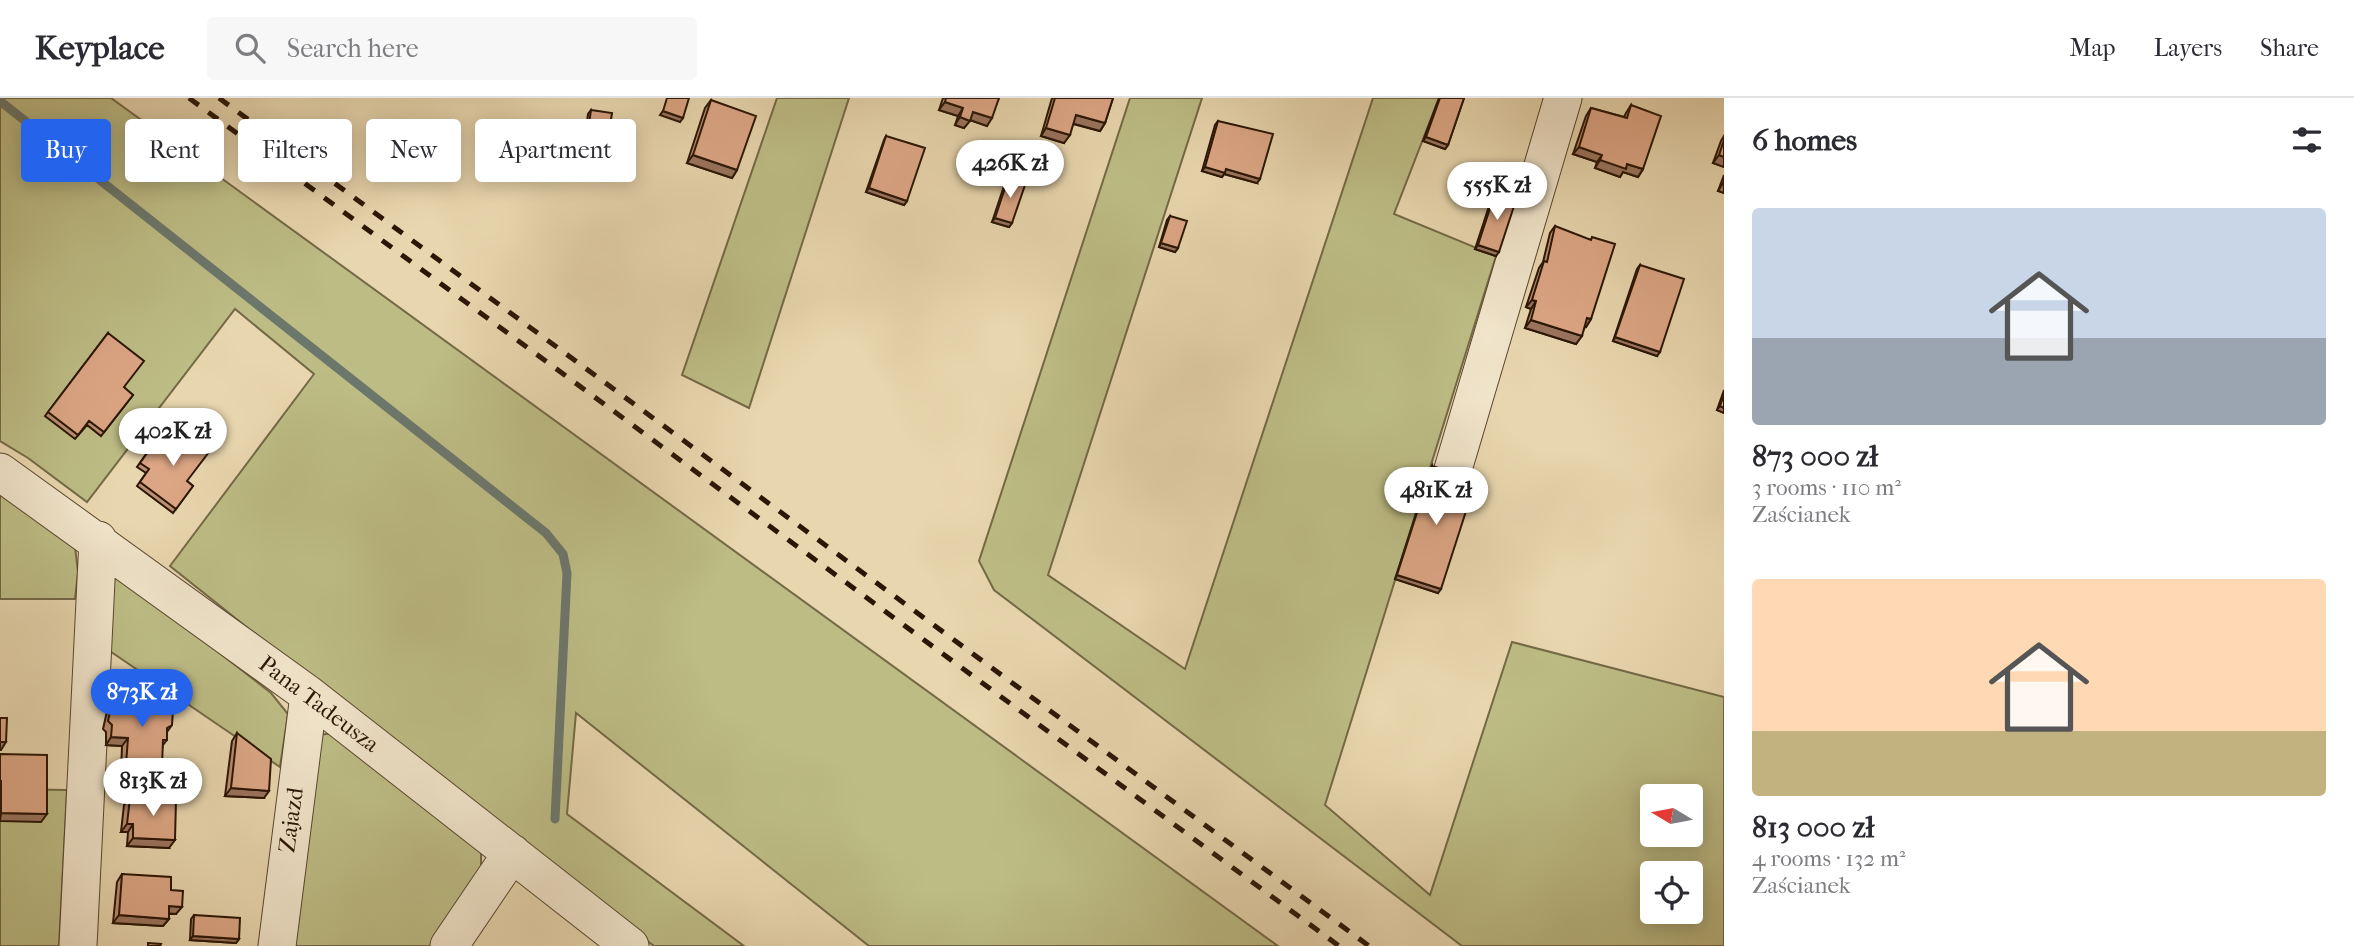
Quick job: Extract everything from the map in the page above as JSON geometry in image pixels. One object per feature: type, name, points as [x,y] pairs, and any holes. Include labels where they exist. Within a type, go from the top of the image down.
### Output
[{"type":"street","points":[[1434,534],[1563,98]]},
{"type":"street","name":"Pana Tadeusza","points":[[0,472],[98,540],[309,695],[630,946]]},
{"type":"street","points":[[78,946],[98,540]]},
{"type":"street","name":"Zajazd","points":[[277,946],[309,695]]},
{"type":"street","points":[[449,946],[512,853]]},
{"type":"shaded area","points":[[0,98],[111,98],[140,119],[125,119],[125,182],[224,180],[1278,946],[869,946],[576,713],[567,814],[744,946],[654,946],[561,877],[170,566],[314,374],[235,309],[87,502],[28,458],[0,441]]},
{"type":"shaded area","points":[[777,98],[849,98],[749,408],[682,375]]},
{"type":"shaded area","points":[[1130,98],[1202,98],[1048,575],[1185,669],[1373,98],[1439,98],[1394,214],[1496,256],[1325,805],[1430,895],[1512,642],[1724,697],[1724,946],[1462,946],[994,590],[979,561]]},
{"type":"shaded area","points":[[0,491],[75,547],[78,572],[75,599],[0,599]]},
{"type":"shaded area","points":[[109,575],[123,578],[271,693],[288,714],[280,767],[101,645]]},
{"type":"shaded area","points":[[334,733],[481,847],[481,871],[431,946],[292,946],[319,735]]},
{"type":"shaded area","points":[[0,789],[67,790],[59,946],[0,946]]},
{"type":"building","points":[[667,98],[689,98],[683,118],[663,111]]},
{"type":"building","points":[[946,98],[999,98],[992,118],[973,112],[970,121],[960,117],[963,108],[945,102]]},
{"type":"building","points":[[1055,98],[1113,98],[1105,123],[1076,115],[1070,135],[1046,128]]},
{"type":"building","points":[[1440,98],[1464,98],[1448,145],[1426,137]]},
{"type":"building","points":[[711,100],[756,116],[737,170],[693,155]]},
{"type":"building","points":[[1631,105],[1661,116],[1643,169],[1627,164],[1626,169],[1600,160],[1602,155],[1579,147],[1591,108],[1627,118]]},
{"type":"building","points":[[591,110],[612,113],[611,119],[590,119]]},
{"type":"building","points":[[1218,121],[1273,134],[1260,179],[1226,169],[1225,173],[1205,167]]},
{"type":"building","points":[[886,136],[925,148],[907,201],[869,188]]},
{"type":"building","points":[[1724,140],[1724,157],[1719,155]]},
{"type":"building","points":[[1009,176],[1026,182],[1012,223],[995,218]]},
{"type":"building","points":[[1495,193],[1516,200],[1499,252],[1478,245]]},
{"type":"building","points":[[1170,216],[1187,221],[1178,248],[1161,243]]},
{"type":"building","points":[[1555,226],[1591,240],[1592,237],[1615,244],[1591,319],[1587,318],[1582,336],[1531,320],[1536,301],[1532,300],[1544,261],[1547,262]]},
{"type":"building","points":[[1640,265],[1684,279],[1660,352],[1615,337]]},
{"type":"building","points":[[108,333],[144,361],[124,387],[133,395],[104,432],[89,421],[78,435],[48,412]]},
{"type":"building","points":[[179,430],[209,452],[187,481],[193,486],[176,509],[140,482],[149,469],[140,463],[155,442],[165,450]]},
{"type":"building","points":[[1432,466],[1476,480],[1441,589],[1397,575]]},
{"type":"building","points":[[113,699],[169,702],[168,708],[173,710],[172,725],[167,728],[167,740],[163,740],[162,766],[126,764],[128,738],[111,737],[112,725],[108,721]]},
{"type":"building","points":[[0,718],[7,718],[6,742],[0,742]]},
{"type":"building","points":[[237,733],[271,759],[269,791],[231,788]]},
{"type":"building","points":[[0,754],[47,755],[47,814],[1,813]]},
{"type":"building","points":[[130,798],[176,799],[175,840],[133,838],[133,824],[127,824]]},
{"type":"building","points":[[122,874],[171,877],[171,890],[183,891],[182,907],[169,906],[169,919],[119,915]]},
{"type":"building","points":[[194,915],[240,918],[239,939],[193,936]]},
{"type":"building","points":[[148,943],[161,944],[148,946]]},
{"type":"waterway","points":[[0,101],[546,533],[563,554],[567,573],[555,819]]},
{"type":"railway","points":[[189,98],[1339,946]]},
{"type":"railway","points":[[219,98],[1369,946]]}]
